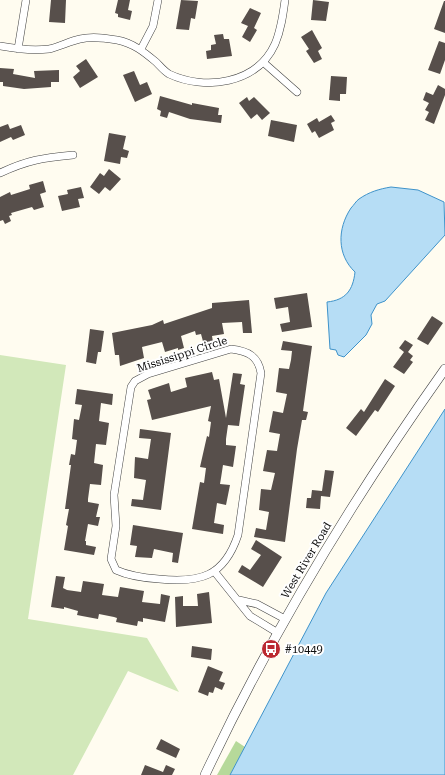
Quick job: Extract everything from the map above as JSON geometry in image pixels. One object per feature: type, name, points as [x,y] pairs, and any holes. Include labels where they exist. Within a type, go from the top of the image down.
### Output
[{"type":"street","points":[[18,49],[26,0]]},
{"type":"street","points":[[141,49],[153,26],[158,0]]},
{"type":"street","points":[[0,46],[18,49],[49,49],[80,39],[94,37],[118,40],[141,49],[168,73],[188,81],[219,83],[240,77],[263,62],[277,39],[281,26],[285,0]]},
{"type":"street","points":[[263,62],[297,92]]},
{"type":"street","points":[[0,173],[20,164],[39,158],[72,155]]},
{"type":"street","name":"Mississippi Circle","points":[[231,349],[244,350],[254,356],[260,364],[261,373],[238,535],[234,548],[214,571],[197,579],[184,581],[154,578],[116,570],[111,559],[116,526],[114,495],[129,394],[134,381],[148,374],[231,349]]},
{"type":"street","name":"West River Road","points":[[205,775],[278,632],[331,540],[445,369]]},
{"type":"street","points":[[214,571],[239,600],[250,616],[278,632]]},
{"type":"street","points":[[239,600],[257,604],[285,619]]},
{"type":"green space","points":[[0,355],[66,365],[28,619],[147,638],[179,692],[128,671],[73,775],[0,775]]},
{"type":"green space","points":[[236,741],[245,747],[230,775],[217,775]]},
{"type":"water","points":[[391,187],[418,190],[444,202],[445,235],[385,301],[377,304],[371,315],[372,324],[366,335],[344,357],[338,355],[336,350],[330,349],[327,302],[334,301],[344,296],[350,289],[354,278],[355,272],[349,265],[342,250],[341,233],[343,224],[351,208],[358,200],[374,191]]},
{"type":"water","points":[[445,409],[445,775],[230,775],[326,593]]},
{"type":"building","points":[[51,0],[66,0],[65,23],[49,22]]},
{"type":"building","points":[[118,0],[130,0],[128,10],[132,11],[130,20],[118,17],[118,14],[115,13]]},
{"type":"building","points":[[181,0],[198,1],[195,19],[191,18],[189,30],[176,29]]},
{"type":"building","points":[[313,0],[329,2],[326,21],[311,20]]},
{"type":"building","points":[[445,1],[445,33],[434,29]]},
{"type":"building","points":[[250,8],[261,13],[254,28],[257,30],[250,42],[242,37],[248,26],[241,23]]},
{"type":"building","points":[[312,30],[322,48],[318,51],[322,59],[314,63],[306,51],[309,49],[301,37]]},
{"type":"building","points":[[223,34],[224,39],[229,39],[232,56],[207,59],[206,51],[211,50],[211,45],[216,44],[214,35]]},
{"type":"building","points":[[439,41],[445,43],[445,60],[440,74],[428,70]]},
{"type":"building","points":[[86,59],[98,77],[80,88],[73,77],[80,71],[76,66]]},
{"type":"building","points":[[0,68],[14,69],[13,74],[35,78],[34,71],[59,70],[59,82],[51,82],[51,87],[24,89],[3,86],[3,82],[0,82]]},
{"type":"building","points":[[134,71],[140,85],[147,82],[152,94],[135,102],[123,75]]},
{"type":"building","points":[[331,76],[347,77],[346,94],[340,94],[340,101],[329,100]]},
{"type":"building","points":[[438,85],[445,89],[445,95],[434,124],[425,120],[429,112],[425,110],[429,103],[423,100],[426,92],[433,95]]},
{"type":"building","points":[[160,96],[192,105],[192,103],[219,108],[218,115],[222,115],[221,123],[190,119],[169,112],[167,118],[160,116],[161,111],[157,109]]},
{"type":"building","points":[[247,97],[249,101],[254,97],[270,113],[262,120],[257,114],[251,119],[239,103]]},
{"type":"building","points":[[331,115],[335,121],[331,123],[334,130],[319,138],[315,131],[312,133],[307,124],[317,118],[319,122]]},
{"type":"building","points":[[271,120],[297,125],[294,142],[268,136]]},
{"type":"building","points":[[8,124],[10,129],[21,125],[25,135],[13,140],[11,137],[0,142],[0,127]]},
{"type":"building","points":[[109,133],[126,136],[123,149],[129,151],[127,158],[121,157],[120,164],[104,161]]},
{"type":"building","points":[[109,169],[121,179],[110,191],[105,187],[99,194],[90,187],[100,173],[104,176]]},
{"type":"building","points":[[43,181],[46,192],[40,194],[44,207],[34,210],[32,207],[11,213],[12,215],[9,216],[11,221],[5,224],[3,220],[0,221],[0,197],[10,192],[11,195],[30,189],[29,185]]},
{"type":"building","points":[[81,187],[84,198],[78,199],[80,207],[62,211],[58,196],[68,194],[67,190]]},
{"type":"building","points":[[307,293],[312,327],[282,332],[280,324],[290,322],[288,307],[276,309],[274,298]]},
{"type":"building","points":[[249,300],[252,333],[243,333],[242,322],[222,323],[224,334],[212,336],[213,342],[204,345],[201,334],[196,335],[195,331],[181,336],[184,348],[178,350],[178,348],[165,352],[162,342],[142,347],[144,358],[120,366],[119,355],[115,355],[112,333],[152,325],[163,320],[164,324],[212,308],[212,303]]},
{"type":"building","points":[[432,316],[443,323],[428,345],[417,339]]},
{"type":"building","points":[[90,329],[104,331],[101,352],[98,352],[96,364],[86,362]]},
{"type":"building","points":[[405,340],[413,345],[408,352],[413,356],[410,360],[413,362],[404,374],[393,367],[404,352],[399,348]]},
{"type":"building","points":[[283,341],[312,346],[303,411],[308,412],[306,420],[302,420],[285,542],[254,537],[256,528],[266,530],[269,512],[259,510],[261,489],[271,490],[275,473],[263,471],[267,450],[277,451],[280,434],[269,432],[273,411],[283,413],[287,394],[276,392],[279,368],[289,369],[291,360],[292,351],[281,350]]},
{"type":"building","points":[[212,372],[214,380],[219,379],[226,418],[233,373],[242,374],[240,384],[245,385],[239,426],[228,425],[226,445],[236,446],[233,467],[223,465],[220,484],[230,485],[226,505],[217,503],[214,523],[224,525],[223,534],[192,529],[200,482],[204,483],[206,468],[200,467],[207,436],[209,437],[211,422],[208,421],[211,406],[152,420],[147,400],[151,399],[148,390],[169,383],[171,392],[187,387],[185,378]]},
{"type":"building","points":[[385,379],[395,386],[378,412],[375,410],[356,436],[346,428],[361,409],[364,412]]},
{"type":"building","points":[[77,389],[113,394],[112,405],[101,403],[99,421],[109,423],[106,445],[96,444],[94,463],[103,465],[101,485],[90,484],[88,499],[88,502],[99,504],[96,517],[100,517],[98,526],[88,524],[85,541],[86,545],[96,547],[94,555],[64,550],[69,509],[65,509],[71,465],[69,465],[71,454],[75,455],[77,440],[72,439],[74,419],[79,420],[82,405],[75,404]]},
{"type":"building","points":[[140,429],[171,433],[161,510],[131,506],[132,499],[143,500],[146,480],[134,478],[135,457],[148,459],[151,439],[139,438]]},
{"type":"building","points":[[325,470],[334,471],[330,497],[321,496],[320,509],[306,508],[307,498],[311,498],[312,490],[322,491]]},
{"type":"building","points":[[133,525],[183,533],[178,563],[172,562],[173,553],[154,549],[152,558],[135,557],[137,546],[130,545]]},
{"type":"building","points":[[256,540],[282,557],[263,587],[238,572],[242,565],[250,570],[261,555],[251,549]]},
{"type":"building","points":[[56,576],[65,577],[63,588],[67,590],[81,592],[83,581],[104,584],[102,595],[118,597],[120,587],[144,591],[142,602],[160,604],[161,594],[170,596],[165,622],[143,618],[143,622],[138,621],[137,626],[116,622],[117,618],[114,617],[99,614],[98,619],[77,615],[78,611],[64,607],[64,609],[51,607]]},
{"type":"building","points":[[209,592],[212,623],[176,627],[175,597],[183,596],[183,606],[198,606],[197,594]]},
{"type":"building","points":[[192,646],[212,649],[211,660],[191,657]]},
{"type":"building","points":[[208,666],[223,672],[219,681],[225,683],[222,690],[215,687],[213,693],[209,692],[208,696],[198,692]]},
{"type":"building","points":[[161,739],[180,749],[176,758],[156,749]]},
{"type":"building","points":[[145,765],[163,772],[166,765],[175,769],[172,775],[141,775]]},
{"type":"place","name":"#10449","points":[[271,649]]}]
